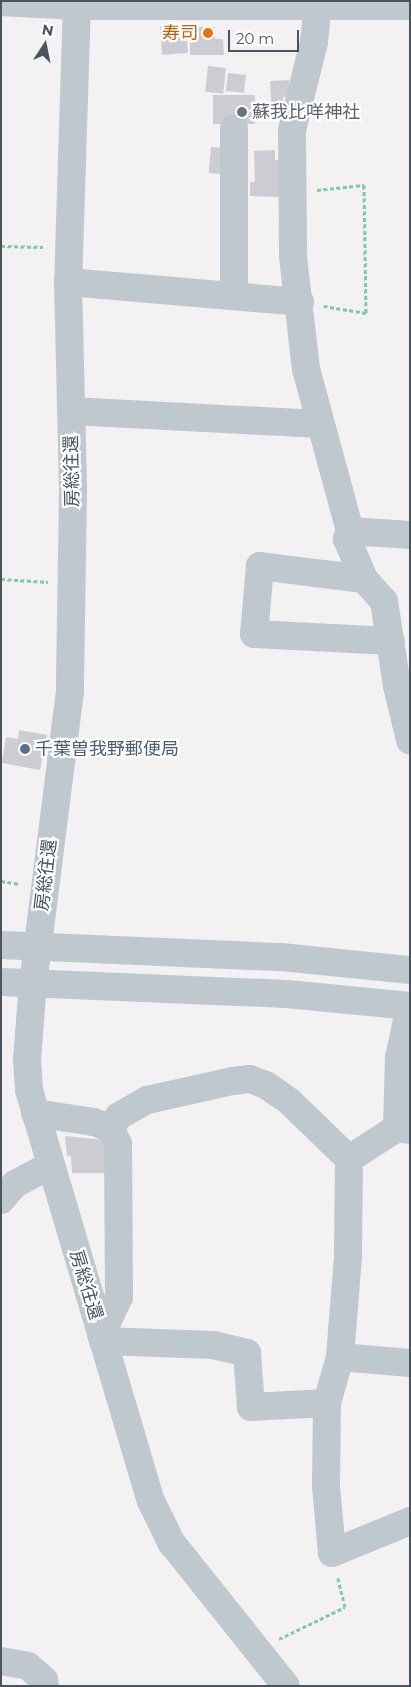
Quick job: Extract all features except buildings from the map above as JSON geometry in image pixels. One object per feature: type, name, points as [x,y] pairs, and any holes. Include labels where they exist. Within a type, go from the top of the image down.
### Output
[{"type":"street","points":[[1,2],[77,4],[375,3],[410,6]]},
{"type":"street","name":"房総往還","points":[[77,4],[68,282],[71,411],[70,691],[33,983],[28,1076],[35,1114],[49,1166],[151,1501],[171,1542],[286,1686]]},
{"type":"street","points":[[318,4],[314,42],[292,130],[293,257],[300,302],[306,369],[319,424],[350,531],[347,539],[364,579],[384,601],[397,686],[410,740]]},
{"type":"street","points":[[234,129],[234,296]]},
{"type":"street","points":[[68,282],[300,302]]},
{"type":"street","points":[[71,411],[319,424]]},
{"type":"street","points":[[350,531],[410,535]]},
{"type":"street","points":[[364,579],[260,566],[254,634],[391,641]]},
{"type":"street","points":[[1,945],[281,957],[410,970]]},
{"type":"street","points":[[1,982],[288,994],[410,1006],[399,1058],[403,1129],[349,1159]]},
{"type":"street","points":[[110,1128],[119,1116],[147,1100],[250,1080],[266,1085],[290,1102],[349,1159],[348,1257],[340,1357],[327,1403],[326,1486],[332,1553],[410,1521]]},
{"type":"street","points":[[35,1114],[94,1122],[110,1128],[118,1144],[119,1297],[112,1319],[102,1338],[213,1346],[247,1353],[251,1407],[327,1403]]},
{"type":"street","points":[[1,1200],[15,1184],[49,1166]]},
{"type":"street","points":[[340,1357],[410,1363]]},
{"type":"street","points":[[1,1662],[28,1666],[40,1676],[44,1686]]},
{"type":"path","points":[[291,193],[364,185],[366,313],[300,302]]},
{"type":"path","points":[[1,246],[69,248]]},
{"type":"path","points":[[1,579],[71,583]]},
{"type":"path","points":[[259,1650],[345,1607],[332,1553]]},
{"type":"place","name":"寿司","points":[[208,33]]},
{"type":"place","name":"蘇我比咩神社","points":[[242,112]]},
{"type":"place","name":"千葉曽我野郵便局","points":[[25,749]]}]
